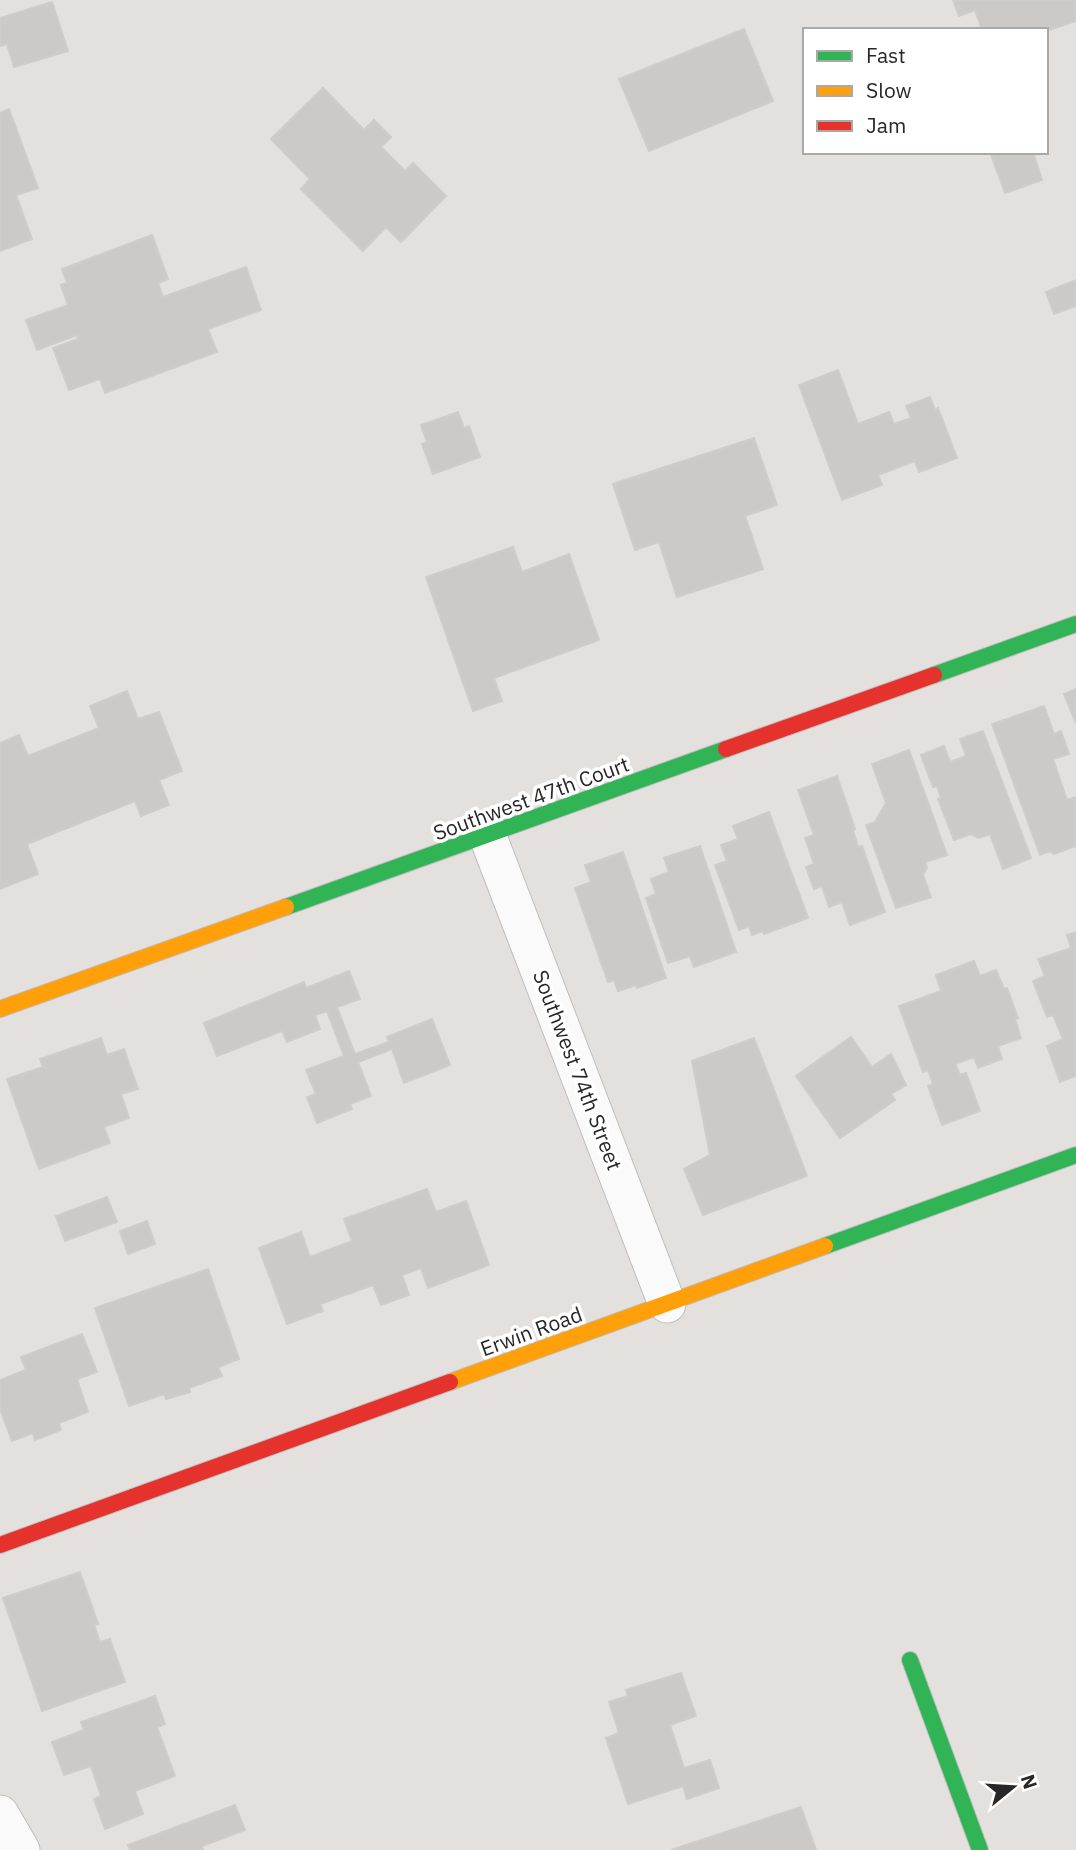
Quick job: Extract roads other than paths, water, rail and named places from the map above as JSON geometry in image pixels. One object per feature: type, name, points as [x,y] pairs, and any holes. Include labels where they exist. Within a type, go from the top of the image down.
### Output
[{"type":"street","name":"Southwest 47th Court","points":[[0,1009],[1076,624]]},
{"type":"street","name":"Southwest 74th Street","points":[[488,836],[667,1304]]},
{"type":"street","name":"Erwin Road","points":[[0,1545],[1076,1155]]},
{"type":"street","points":[[910,1660],[980,1850]]},
{"type":"street","points":[[0,1814],[21,1850]]}]
